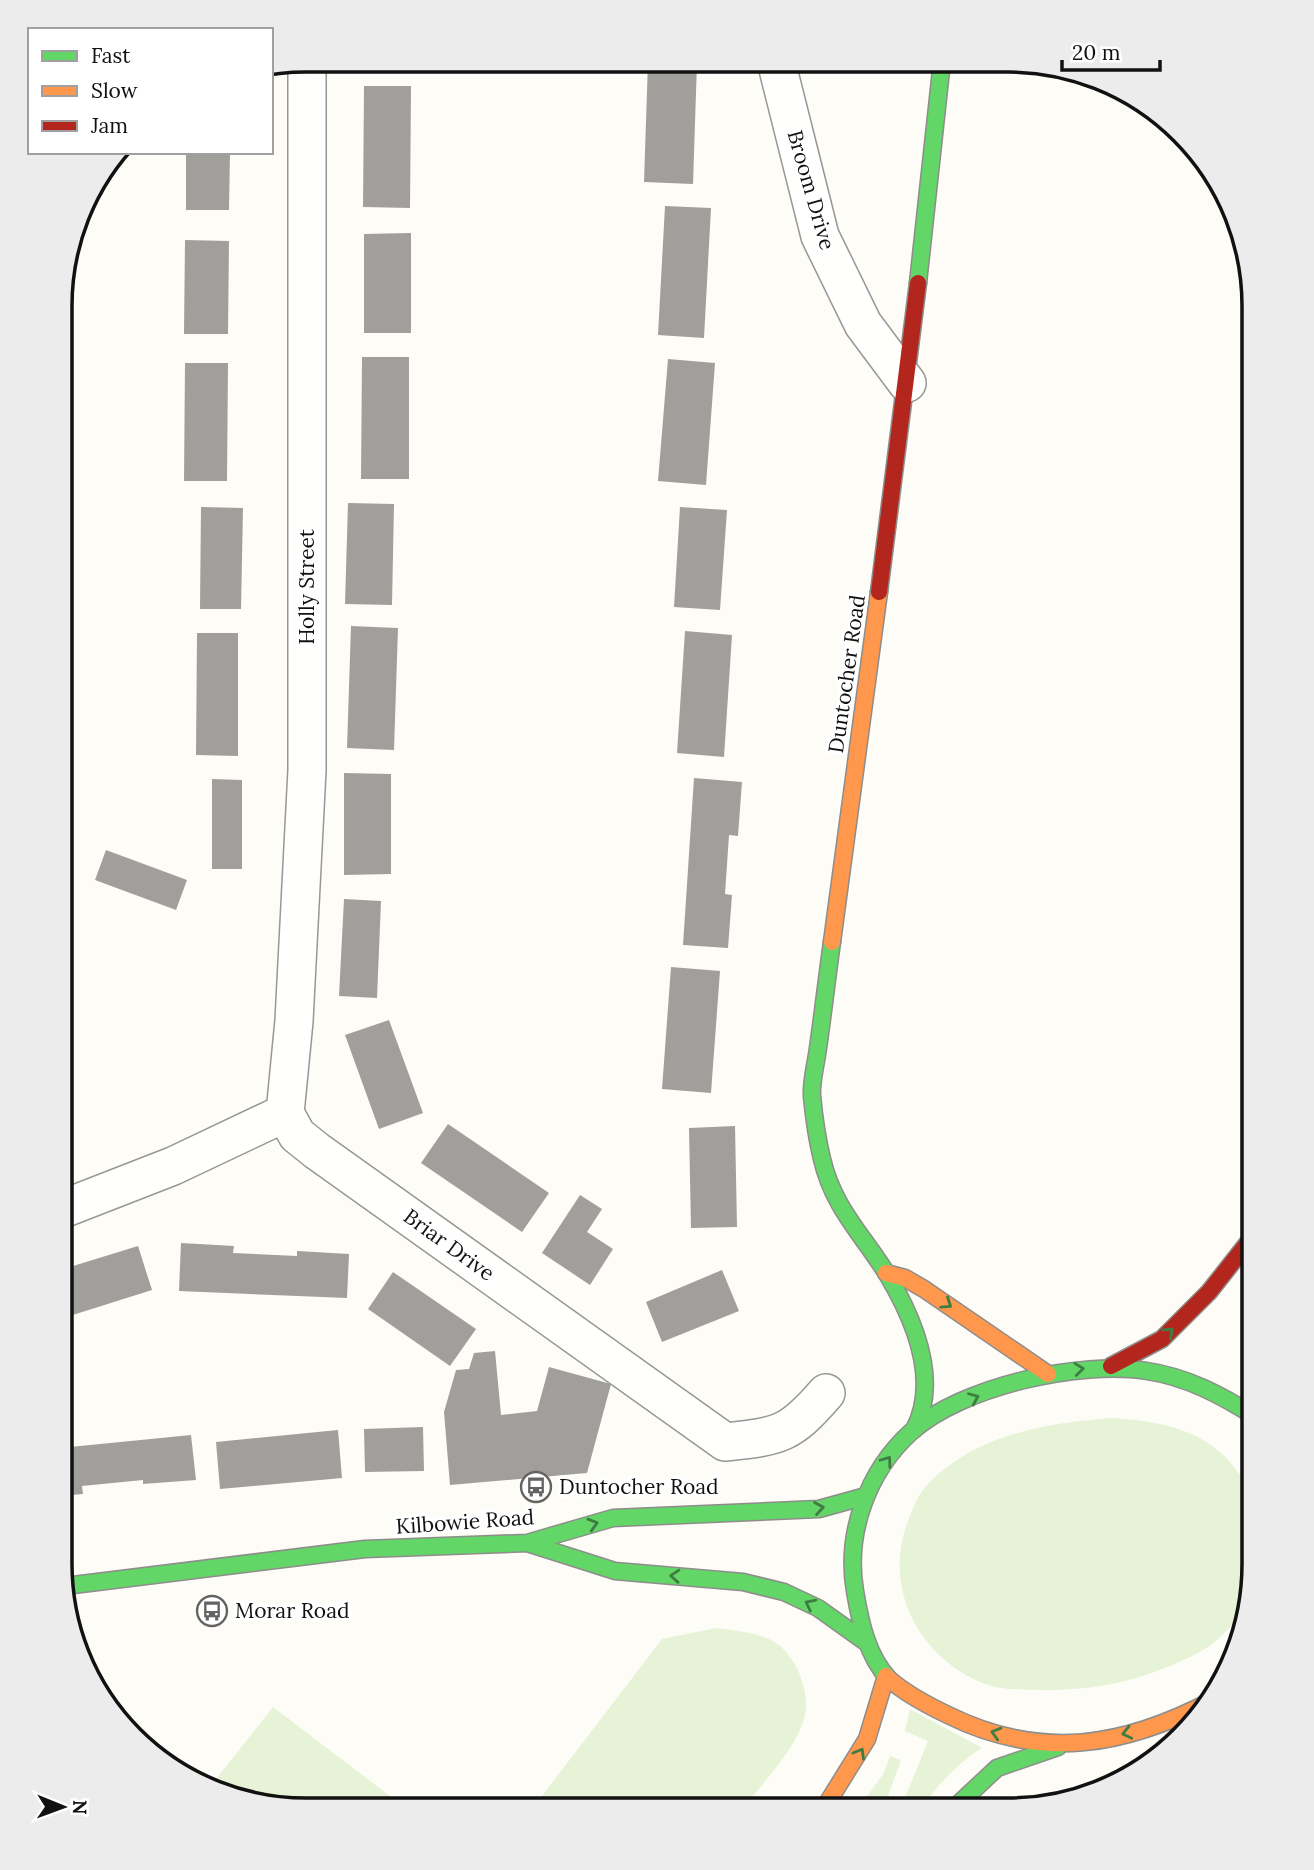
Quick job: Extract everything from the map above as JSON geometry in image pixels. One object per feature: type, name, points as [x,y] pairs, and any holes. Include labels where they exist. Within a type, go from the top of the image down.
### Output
[{"type":"main road","name":"Duntocher Road","points":[[914,1430],[924,1409],[926,1392],[915,1333],[886,1273],[861,1241],[835,1197],[818,1147],[812,1093],[907,383],[941,72]]},
{"type":"main road","points":[[1111,1366],[1162,1339],[1209,1292],[1242,1250]]},
{"type":"main road","points":[[886,1273],[905,1278],[924,1289],[1048,1374]]},
{"type":"main road","points":[[1063,1745],[1017,1739],[958,1720],[925,1703],[886,1676],[867,1643],[852,1571],[856,1529],[866,1496],[887,1460],[914,1430],[969,1400],[1010,1384],[1048,1374],[1111,1366],[1152,1371],[1191,1383],[1242,1409]]},
{"type":"main road","name":"Kilbowie Road","points":[[73,1585],[365,1549],[527,1543],[614,1518],[819,1509],[866,1496]]},
{"type":"main road","points":[[527,1543],[615,1571],[743,1582],[784,1591],[818,1608],[867,1643]]},
{"type":"main road","points":[[830,1798],[867,1739],[886,1676]]},
{"type":"main road","points":[[965,1798],[997,1769],[1063,1745],[1095,1741],[1160,1726],[1190,1711]]},
{"type":"street","name":"Holly Street","points":[[285,1113],[295,1021],[307,770],[307,72]]},
{"type":"street","name":"Broom Drive","points":[[779,72],[820,236],[863,324],[907,383]]},
{"type":"street","points":[[72,1205],[173,1166],[285,1113]]},
{"type":"street","name":"Briar Drive","points":[[285,1113],[297,1135],[317,1150],[725,1442],[770,1437],[791,1428],[804,1418],[826,1393]]},
{"type":"green space","points":[[1112,1418],[1166,1425],[1198,1437],[1226,1458],[1242,1478],[1242,1579],[1238,1610],[1234,1623],[1212,1644],[1150,1674],[1111,1684],[1072,1689],[1010,1689],[990,1686],[966,1675],[943,1658],[916,1625],[901,1585],[902,1542],[919,1497],[928,1484],[947,1467],[990,1442],[1062,1423]]},
{"type":"green space","points":[[716,1628],[757,1635],[779,1645],[798,1671],[803,1682],[806,1704],[802,1725],[783,1758],[751,1798],[540,1798],[662,1639]]},
{"type":"green space","points":[[273,1707],[393,1798],[275,1796],[245,1790],[216,1780]]},
{"type":"green space","points":[[910,1709],[982,1748],[964,1761],[929,1798],[905,1798],[928,1741],[905,1731]]},
{"type":"green space","points":[[890,1756],[901,1760],[887,1798],[866,1798],[884,1773]]},
{"type":"building","points":[[648,72],[697,72],[693,184],[644,182]]},
{"type":"building","points":[[364,86],[411,86],[410,208],[363,207]]},
{"type":"building","points":[[186,154],[230,154],[229,210],[186,210]]},
{"type":"building","points":[[665,206],[711,208],[704,338],[658,335]]},
{"type":"building","points":[[411,233],[411,333],[364,333],[364,234]]},
{"type":"building","points":[[185,240],[229,241],[228,334],[184,334]]},
{"type":"building","points":[[362,357],[409,357],[409,479],[361,479]]},
{"type":"building","points":[[668,359],[715,363],[706,485],[658,481]]},
{"type":"building","points":[[185,363],[228,363],[227,481],[184,481]]},
{"type":"building","points":[[348,503],[394,504],[392,605],[345,604]]},
{"type":"building","points":[[201,507],[243,508],[241,609],[200,609]]},
{"type":"building","points":[[680,507],[727,510],[720,610],[674,607]]},
{"type":"building","points":[[351,626],[398,628],[394,750],[347,748]]},
{"type":"building","points":[[685,631],[732,635],[724,757],[677,753]]},
{"type":"building","points":[[197,633],[238,633],[238,756],[196,755]]},
{"type":"building","points":[[344,773],[391,774],[391,874],[344,875]]},
{"type":"building","points":[[694,778],[742,782],[738,836],[729,835],[725,894],[732,895],[728,948],[683,945]]},
{"type":"building","points":[[212,779],[242,780],[242,869],[212,869]]},
{"type":"building","points":[[106,850],[187,880],[176,910],[95,880]]},
{"type":"building","points":[[344,899],[381,901],[377,998],[339,996]]},
{"type":"building","points":[[671,967],[720,971],[711,1093],[662,1089]]},
{"type":"building","points":[[389,1020],[423,1113],[379,1129],[345,1035]]},
{"type":"building","points":[[448,1124],[549,1193],[522,1232],[421,1163]]},
{"type":"building","points":[[735,1126],[737,1227],[691,1228],[689,1128]]},
{"type":"building","points":[[580,1195],[602,1209],[587,1232],[613,1249],[590,1285],[542,1253]]},
{"type":"building","points":[[181,1243],[234,1246],[233,1253],[297,1256],[297,1251],[349,1254],[347,1298],[179,1291]]},
{"type":"building","points":[[138,1246],[152,1290],[72,1315],[72,1266]]},
{"type":"building","points":[[722,1270],[739,1311],[662,1342],[646,1302]]},
{"type":"building","points":[[393,1272],[476,1329],[450,1366],[368,1309]]},
{"type":"building","points":[[495,1351],[501,1415],[537,1411],[549,1367],[611,1384],[587,1473],[450,1485],[444,1412],[456,1370],[469,1369],[474,1353]]},
{"type":"building","points":[[423,1427],[424,1471],[365,1472],[364,1429]]},
{"type":"building","points":[[338,1430],[342,1478],[220,1489],[216,1442]]},
{"type":"building","points":[[191,1435],[196,1480],[143,1484],[143,1480],[82,1486],[83,1494],[72,1495],[72,1447]]},
{"type":"traffic: fast","points":[[918,283],[941,72]]},
{"type":"traffic: fast","points":[[832,942],[812,1084],[817,1136],[833,1192],[887,1274],[914,1330],[924,1371],[925,1391],[914,1430]]},
{"type":"traffic: fast","points":[[889,1679],[875,1660],[859,1614],[853,1547],[863,1504],[872,1484],[883,1465],[911,1432],[933,1416],[991,1390],[1023,1380],[1089,1369],[1120,1369],[1162,1374],[1190,1382],[1242,1409]]},
{"type":"traffic: fast","points":[[73,1585],[365,1549],[527,1543],[613,1518],[819,1509],[866,1496]]},
{"type":"traffic: fast","points":[[527,1543],[615,1571],[743,1582],[784,1592],[818,1608],[867,1643]]},
{"type":"traffic: fast","points":[[965,1798],[997,1768],[1058,1747]]},
{"type":"traffic: slow","points":[[832,942],[879,592]]},
{"type":"traffic: slow","points":[[886,1273],[905,1278],[924,1289],[1048,1374]]},
{"type":"traffic: slow","points":[[830,1798],[867,1739],[886,1676]]},
{"type":"traffic: slow","points":[[889,1679],[925,1703],[982,1729],[1016,1739],[1049,1743],[1115,1738],[1147,1729],[1190,1711]]},
{"type":"traffic: jam","points":[[879,592],[918,283]]},
{"type":"traffic: jam","points":[[1111,1366],[1162,1339],[1209,1292],[1242,1250]]},
{"type":"place","name":"Duntocher Road","points":[[536,1487]]},
{"type":"place","name":"Morar Road","points":[[212,1611]]}]
